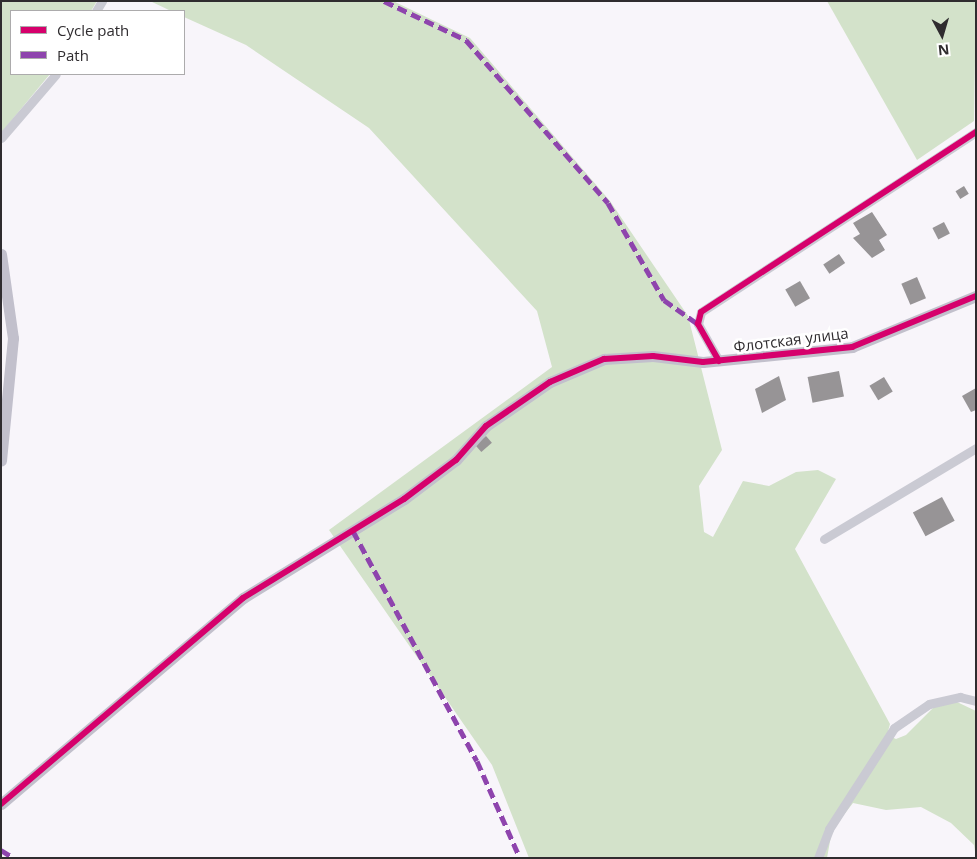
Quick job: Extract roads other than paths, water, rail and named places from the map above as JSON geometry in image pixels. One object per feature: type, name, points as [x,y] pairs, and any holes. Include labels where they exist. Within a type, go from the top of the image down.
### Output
[{"type":"street","points":[[1,138],[55,75]]},
{"type":"street","points":[[719,361],[698,324],[701,312],[976,132]]},
{"type":"street","points":[[1,254],[13,338],[1,460]]},
{"type":"street","name":"Флотская улица","points":[[1,804],[243,598],[404,499],[456,460],[486,426],[550,382],[604,359],[653,356],[719,361],[852,347],[976,296]]},
{"type":"street","points":[[824,539],[976,448]]},
{"type":"street","points":[[818,858],[829,829],[894,728],[929,704],[960,697],[976,701]]}]
